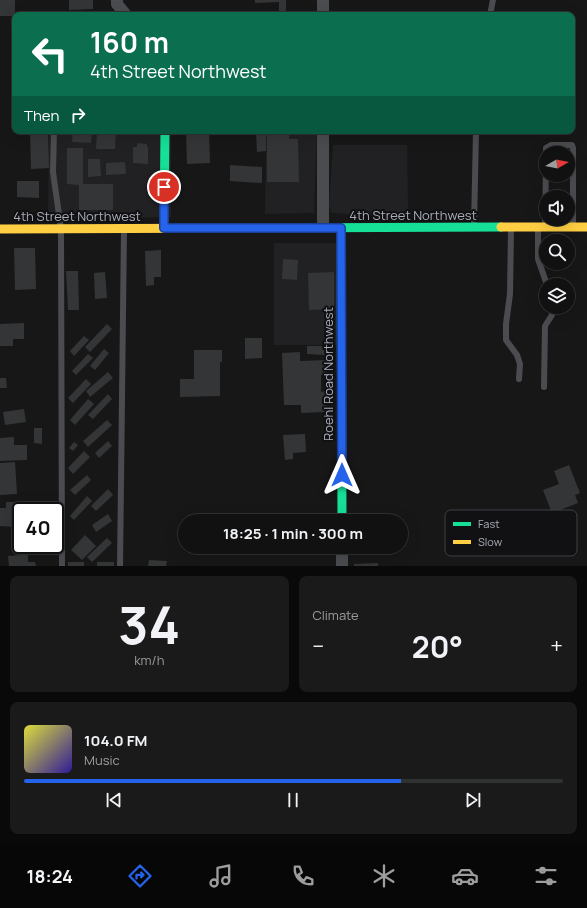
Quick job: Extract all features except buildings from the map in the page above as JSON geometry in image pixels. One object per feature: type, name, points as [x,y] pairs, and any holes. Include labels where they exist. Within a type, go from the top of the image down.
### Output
[{"type":"main road","points":[[164,228],[165,134]]},
{"type":"main road","name":"4th Street Northwest","points":[[0,229],[587,227]]},
{"type":"main road","name":"Roehl Road Northwest","points":[[341,228],[342,514]]},
{"type":"street","points":[[117,0],[117,4],[124,12]]},
{"type":"street","points":[[323,0],[323,12]]},
{"type":"street","points":[[323,134],[323,227]]},
{"type":"street","points":[[342,554],[342,566]]},
{"type":"lane","points":[[491,12],[493,0]]},
{"type":"lane","points":[[54,134],[53,172],[61,229],[62,566]]},
{"type":"lane","points":[[474,228],[476,134]]},
{"type":"lane","points":[[549,146],[569,144],[571,146]]},
{"type":"lane","points":[[545,182],[538,259],[545,278]]},
{"type":"lane","points":[[573,182],[573,227]]},
{"type":"lane","points":[[511,227],[510,281],[506,340],[517,355],[520,364],[519,379]]},
{"type":"lane","points":[[120,566],[124,228]]},
{"type":"lane","points":[[544,386],[545,326],[552,314]]},
{"type":"shaded area","points":[[49,134],[171,134],[171,217],[48,219]]},
{"type":"shaded area","points":[[266,134],[317,134],[314,213],[265,214]]},
{"type":"shaded area","points":[[333,145],[407,145],[407,218],[331,212],[329,206]]},
{"type":"shaded area","points":[[274,243],[336,243],[336,345],[274,345]]},
{"type":"traffic: fast","points":[[164,228],[165,134]]},
{"type":"traffic: fast","points":[[260,228],[501,227]]},
{"type":"traffic: fast","points":[[341,228],[342,514]]},
{"type":"traffic: slow","points":[[501,227],[587,227]]},
{"type":"traffic: slow","points":[[0,229],[260,228]]},
{"type":"route","points":[[164,187],[164,228],[341,228],[342,475]]}]
